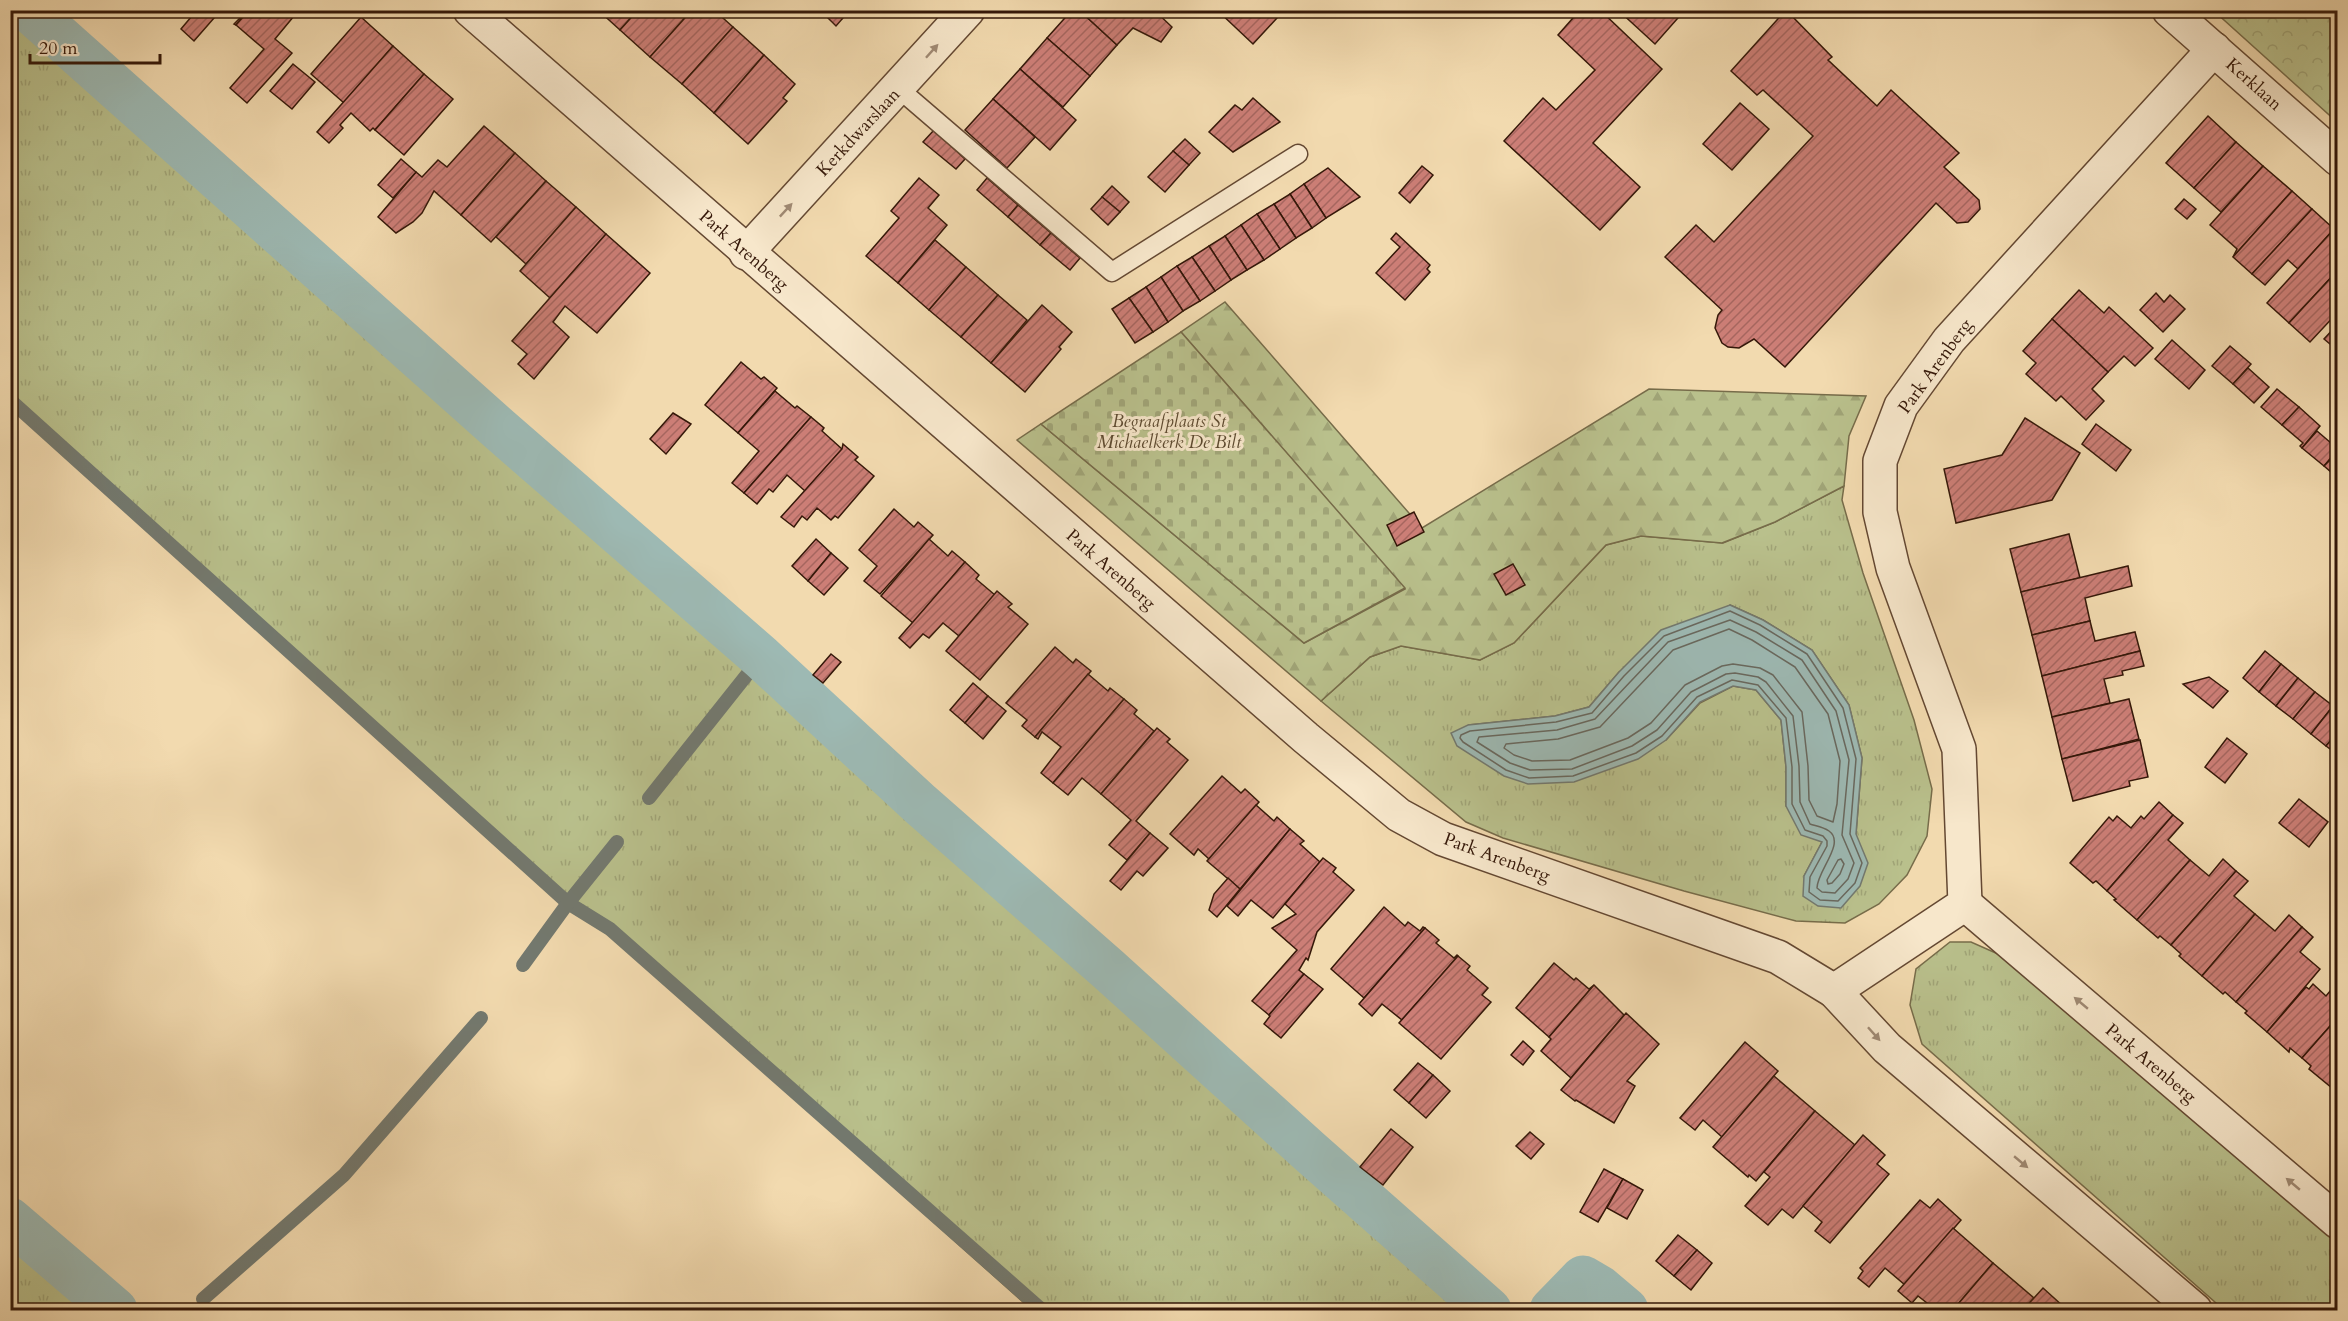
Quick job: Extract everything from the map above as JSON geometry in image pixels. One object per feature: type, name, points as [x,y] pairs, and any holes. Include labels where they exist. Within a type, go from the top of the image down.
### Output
[{"type":"street","name":"Park Arenberg","points":[[470,10],[746,253],[1288,722],[1399,815],[1443,839],[1778,957],[1834,991],[1887,1048],[2195,1311]]},
{"type":"street","name":"Kerkdwarslaan","points":[[746,253],[968,10]]},
{"type":"street","name":"Kerklaan","points":[[2169,10],[2337,159]]},
{"type":"street","name":"Park Arenberg","points":[[2214,49],[1949,340],[1901,406],[1880,461],[1880,512],[1893,568],[1959,749],[1965,904],[2337,1222]]},
{"type":"street","points":[[1834,991],[1965,904]]},
{"type":"lane","points":[[898,88],[1112,272],[1298,154]]},
{"type":"green space","points":[[11,10],[31,11],[1515,1310],[1032,1310],[11,398]]},
{"type":"green space","points":[[2214,11],[2337,11],[2337,122]]},
{"type":"green space","points":[[1225,302],[1422,528],[1649,389],[1866,396],[1849,436],[1844,486],[1775,522],[1722,543],[1641,536],[1606,545],[1514,643],[1480,660],[1401,646],[1370,657],[1321,701],[1017,440],[1041,424],[1304,643],[1405,589],[1181,332]]},
{"type":"green space","name":"Begraafplaats St Michaelkerk De Bilt","points":[[1181,332],[1405,588],[1304,643],[1041,424]]},
{"type":"green space","points":[[1844,486],[1842,500],[1863,573],[1914,720],[1932,789],[1927,836],[1907,875],[1879,904],[1845,923],[1796,921],[1503,838],[1466,822],[1321,701],[1370,657],[1401,646],[1480,660],[1514,643],[1606,545],[1641,536],[1723,543],[1775,522]],"holes":[[[1730,605],[1763,620],[1812,650],[1849,705],[1862,758],[1856,834],[1804,876],[1822,842],[1786,806],[1786,767],[1781,720],[1756,690],[1733,686],[1700,703],[1666,740],[1468,725],[1555,716],[1589,707],[1619,672]]]},
{"type":"green space","points":[[1950,942],[1971,942],[1998,954],[2082,1025],[2337,1230],[2337,1310],[2224,1310],[1922,1044],[1910,1005],[1916,969]]},
{"type":"green space","points":[[11,1217],[118,1310],[11,1310]]},
{"type":"green space","points":[[1586,1293],[1606,1310],[1552,1310]]},
{"type":"water","points":[[1730,605],[1763,620],[1812,650],[1849,705],[1862,758],[1856,834],[1868,863],[1860,886],[1841,908],[1818,906],[1803,896],[1804,876],[1822,842],[1801,835],[1786,806],[1786,767],[1781,720],[1756,690],[1733,686],[1700,702],[1666,740],[1638,759],[1574,782],[1528,784],[1504,776],[1457,746],[1451,733],[1468,725],[1555,716],[1589,707],[1619,672],[1661,630]]},
{"type":"building","points":[[197,10],[206,10],[214,18],[194,41],[181,29]]},
{"type":"building","points":[[235,10],[249,10],[236,25],[234,24],[242,16]]},
{"type":"building","points":[[249,10],[299,10],[275,39],[292,53],[247,103],[230,88],[264,49],[236,25]]},
{"type":"building","points":[[598,10],[638,10],[620,30]]},
{"type":"building","points":[[638,10],[692,10],[650,57],[620,30]]},
{"type":"building","points":[[692,10],[714,10],[733,27],[682,84],[650,57]]},
{"type":"building","points":[[820,10],[850,10],[836,26]]},
{"type":"building","points":[[1072,10],[1079,10],[1117,45],[1090,76],[1047,38]]},
{"type":"building","points":[[1079,10],[1154,10],[1172,27],[1161,42],[1133,28],[1117,45]]},
{"type":"building","points":[[1217,10],[1270,10],[1277,18],[1253,44]]},
{"type":"building","points":[[1580,10],[1600,10],[1662,69],[1593,143],[1640,187],[1600,230],[1504,141],[1543,98],[1556,110],[1595,70],[1558,35]]},
{"type":"building","points":[[1618,10],[1685,10],[1655,44]]},
{"type":"building","points":[[1786,10],[1832,57],[1828,60],[1877,106],[1891,90],[1959,153],[1944,167],[1979,200],[1980,209],[1968,222],[1957,223],[1936,203],[1785,367],[1754,339],[1739,348],[1728,347],[1722,343],[1715,328],[1718,315],[1722,310],[1665,257],[1696,225],[1714,242],[1813,136],[1763,90],[1757,95],[1731,71]]},
{"type":"building","points":[[361,17],[393,46],[344,103],[311,74]]},
{"type":"building","points":[[733,27],[764,55],[714,113],[682,84]]},
{"type":"building","points":[[1047,38],[1090,76],[1063,107],[1020,69]]},
{"type":"building","points":[[393,46],[424,74],[375,130],[373,128],[370,131],[351,113],[340,125],[343,128],[329,143],[317,132]]},
{"type":"building","points":[[764,55],[795,84],[783,98],[787,101],[748,144],[714,113]]},
{"type":"building","points":[[293,64],[315,82],[292,109],[270,91]]},
{"type":"building","points":[[1020,69],[1076,120],[1050,150],[993,99]]},
{"type":"building","points":[[424,74],[453,99],[404,155],[375,130]]},
{"type":"building","points":[[1253,98],[1280,122],[1233,152],[1209,132],[1235,105],[1242,110]]},
{"type":"building","points":[[993,99],[1035,137],[1007,168],[965,130]]},
{"type":"building","points":[[1740,103],[1769,129],[1732,170],[1703,144]]},
{"type":"building","points":[[2208,116],[2236,142],[2194,188],[2166,163]]},
{"type":"building","points":[[484,126],[515,153],[461,215],[434,191],[422,213],[396,233],[378,217],[416,172],[422,177],[438,160],[447,167]]},
{"type":"building","points":[[934,130],[965,159],[956,169],[923,142]]},
{"type":"building","points":[[1185,139],[1200,153],[1189,165],[1173,151]]},
{"type":"building","points":[[2236,142],[2263,166],[2221,212],[2194,188]]},
{"type":"building","points":[[1173,151],[1189,165],[1165,192],[1148,177]]},
{"type":"building","points":[[515,153],[546,181],[491,242],[461,215]]},
{"type":"building","points":[[401,159],[416,172],[393,198],[378,185]]},
{"type":"building","points":[[1422,166],[1433,175],[1410,203],[1399,193]]},
{"type":"building","points":[[2263,166],[2292,191],[2233,257],[2237,249],[2210,225]]},
{"type":"building","points":[[1328,168],[1360,197],[1326,218],[1304,184]]},
{"type":"building","points":[[919,178],[939,195],[928,208],[947,225],[898,283],[866,256],[899,218],[891,211]]},
{"type":"building","points":[[987,178],[1018,205],[1008,217],[977,190]]},
{"type":"building","points":[[546,181],[576,207],[526,264],[496,237]]},
{"type":"building","points":[[1304,184],[1326,218],[1312,228],[1290,194]]},
{"type":"building","points":[[1112,186],[1129,202],[1120,212],[1102,197]]},
{"type":"building","points":[[2292,191],[2312,209],[2252,274],[2233,257]]},
{"type":"building","points":[[1290,194],[1312,228],[1296,238],[1274,204]]},
{"type":"building","points":[[1102,197],[1120,212],[1108,225],[1091,209]]},
{"type":"building","points":[[2184,199],[2196,209],[2187,219],[2175,209]]},
{"type":"building","points":[[1274,204],[1296,238],[1280,249],[1257,214]]},
{"type":"building","points":[[1018,205],[1051,233],[1040,245],[1008,217]]},
{"type":"building","points":[[576,207],[606,234],[550,298],[520,271]]},
{"type":"building","points":[[2312,209],[2334,229],[2298,269],[2288,260],[2265,285],[2252,274]]},
{"type":"building","points":[[1257,214],[1280,249],[1264,260],[1241,225]]},
{"type":"building","points":[[1241,225],[1264,260],[1247,270],[1225,236]]},
{"type":"building","points":[[2334,229],[2338,233],[2338,270],[2289,323],[2267,303]]},
{"type":"building","points":[[1051,233],[1080,258],[1070,270],[1040,245]]},
{"type":"building","points":[[1396,233],[1430,265],[1427,269],[1430,272],[1405,300],[1376,273],[1400,247],[1391,239]]},
{"type":"building","points":[[606,234],[650,273],[597,333],[565,306],[553,322],[569,337],[534,379],[518,364],[527,354],[512,341]]},
{"type":"building","points":[[1225,236],[1247,270],[1231,280],[1209,246]]},
{"type":"building","points":[[935,240],[966,267],[929,310],[898,283]]},
{"type":"building","points":[[1209,246],[1231,280],[1215,291],[1192,257]]},
{"type":"building","points":[[1192,257],[1215,291],[1200,301],[1177,266]]},
{"type":"building","points":[[1177,266],[1200,301],[1183,311],[1161,277]]},
{"type":"building","points":[[966,267],[998,295],[961,337],[929,310]]},
{"type":"building","points":[[2338,270],[2338,312],[2310,342],[2289,323]]},
{"type":"building","points":[[1161,277],[1183,311],[1168,322],[1146,287]]},
{"type":"building","points":[[1146,287],[1168,322],[1153,332],[1129,298]]},
{"type":"building","points":[[2079,290],[2104,313],[2109,307],[2153,348],[2135,366],[2124,356],[2108,372],[2052,319]]},
{"type":"building","points":[[2156,293],[2164,302],[2170,295],[2185,309],[2163,332],[2140,310]]},
{"type":"building","points":[[998,295],[1027,320],[991,363],[961,337]]},
{"type":"building","points":[[1129,298],[1153,332],[1135,343],[1112,309]]},
{"type":"building","points":[[1042,305],[1072,332],[1059,347],[1061,349],[1025,392],[991,363]]},
{"type":"building","points":[[2052,319],[2108,372],[2092,389],[2104,401],[2086,420],[2061,396],[2056,401],[2026,374],[2036,363],[2023,351]]},
{"type":"building","points":[[2338,324],[2338,347],[2336,349],[2324,339]]},
{"type":"building","points":[[2172,340],[2205,370],[2189,389],[2155,359]]},
{"type":"building","points":[[2230,346],[2251,364],[2233,384],[2212,366]]},
{"type":"building","points":[[741,362],[761,379],[764,377],[777,388],[738,433],[705,405]]},
{"type":"building","points":[[2248,368],[2269,387],[2254,403],[2233,384]]},
{"type":"building","points":[[2277,389],[2299,407],[2282,425],[2261,407]]},
{"type":"building","points":[[775,391],[795,408],[797,406],[811,417],[744,493],[732,483],[759,451],[738,433]]},
{"type":"building","points":[[2299,407],[2320,426],[2302,448],[2300,446],[2303,443],[2282,425]]},
{"type":"building","points":[[673,413],[691,424],[666,454],[650,439]]},
{"type":"building","points":[[811,417],[824,428],[822,431],[842,449],[805,491],[787,475],[773,492],[769,489],[757,504],[744,493]]},
{"type":"building","points":[[2025,418],[2080,453],[2052,500],[1956,523],[1944,469],[2002,455]]},
{"type":"building","points":[[2096,424],[2131,450],[2116,471],[2082,444]]},
{"type":"building","points":[[2317,431],[2338,449],[2324,466],[2302,448]]},
{"type":"building","points":[[843,444],[858,457],[855,460],[874,476],[838,518],[835,516],[831,520],[817,508],[807,520],[802,516],[794,527],[781,517],[842,449]]},
{"type":"building","points":[[2338,452],[2338,478],[2324,466]]},
{"type":"building","points":[[894,509],[914,527],[918,522],[933,535],[880,594],[864,581],[877,566],[859,550]]},
{"type":"building","points":[[1414,512],[1424,532],[1397,546],[1387,525]]},
{"type":"building","points":[[2069,534],[2080,578],[2021,592],[2010,549]]},
{"type":"building","points":[[816,539],[831,553],[808,581],[792,566]]},
{"type":"building","points":[[929,539],[948,556],[952,551],[965,562],[913,623],[881,596]]},
{"type":"building","points":[[831,553],[848,568],[824,595],[808,581]]},
{"type":"building","points":[[965,562],[979,575],[976,579],[995,595],[959,636],[943,623],[929,638],[923,634],[910,648],[899,638]]},
{"type":"building","points":[[1513,564],[1525,585],[1506,595],[1494,574]]},
{"type":"building","points":[[2128,566],[2132,586],[2085,598],[2090,621],[2032,635],[2021,592]]},
{"type":"building","points":[[997,591],[1012,604],[1008,607],[1028,624],[980,680],[946,651]]},
{"type":"building","points":[[2090,621],[2095,641],[2135,632],[2140,651],[2042,676],[2032,635]]},
{"type":"building","points":[[1055,647],[1073,663],[1076,659],[1091,671],[1035,737],[1022,726],[1027,720],[1006,703]]},
{"type":"building","points":[[2140,651],[2144,666],[2122,671],[2123,675],[2104,679],[2110,703],[2052,717],[2042,676]]},
{"type":"building","points":[[2265,651],[2281,664],[2259,692],[2243,678]]},
{"type":"building","points":[[831,654],[841,662],[823,683],[813,675]]},
{"type":"building","points":[[2281,664],[2298,678],[2276,706],[2259,692]]},
{"type":"building","points":[[1088,674],[1108,691],[1110,688],[1124,699],[1053,783],[1041,773],[1061,747],[1042,732],[1038,739],[1035,737]]},
{"type":"building","points":[[2209,677],[2228,691],[2213,708],[2183,684]]},
{"type":"building","points":[[2298,678],[2315,692],[2293,719],[2276,706]]},
{"type":"building","points":[[973,683],[988,696],[965,723],[950,710]]},
{"type":"building","points":[[2315,692],[2333,706],[2311,734],[2293,719]]},
{"type":"building","points":[[988,696],[1006,711],[983,739],[965,723]]},
{"type":"building","points":[[1124,699],[1137,710],[1134,714],[1154,731],[1101,794],[1082,778],[1068,795],[1053,783]]},
{"type":"building","points":[[2129,699],[2139,739],[2062,759],[2052,717]]},
{"type":"building","points":[[2333,706],[2338,710],[2338,732],[2326,746],[2311,734]]},
{"type":"building","points":[[1157,728],[1170,739],[1167,742],[1188,760],[1136,821],[1150,833],[1127,860],[1109,845],[1131,820],[1101,794]]},
{"type":"building","points":[[2338,732],[2338,755],[2326,746]]},
{"type":"building","points":[[2227,738],[2247,754],[2225,783],[2205,767]]},
{"type":"building","points":[[2140,740],[2148,777],[2129,781],[2130,786],[2073,801],[2062,759]]},
{"type":"building","points":[[1222,776],[1241,793],[1245,789],[1259,802],[1209,859],[1198,849],[1194,855],[1170,834]]},
{"type":"building","points":[[2299,799],[2328,822],[2309,847],[2279,823]]},
{"type":"building","points":[[2159,802],[2173,815],[2107,891],[2096,881],[2093,883],[2070,863],[2109,817],[2113,821],[2117,816],[2131,828],[2141,816],[2144,819]]},
{"type":"building","points":[[1256,805],[1274,821],[1277,817],[1290,829],[1240,889],[1207,861]]},
{"type":"building","points":[[2173,815],[2183,823],[2168,840],[2190,860],[2137,920],[2107,891]]},
{"type":"building","points":[[1290,829],[1304,841],[1300,844],[1320,862],[1273,918],[1251,900],[1238,916],[1227,906]]},
{"type":"building","points":[[1150,833],[1168,848],[1143,876],[1137,871],[1121,890],[1110,881]]},
{"type":"building","points":[[1323,858],[1336,868],[1333,872],[1354,890],[1317,932],[1308,960],[1306,958],[1299,970],[1304,974],[1269,1015],[1252,1001],[1297,950],[1272,928],[1296,914],[1285,904]]},
{"type":"building","points":[[2223,859],[2236,871],[2171,945],[2160,936],[2158,938],[2137,920],[2190,860],[2209,876]]},
{"type":"building","points":[[2236,871],[2248,881],[2234,896],[2255,914],[2202,976],[2179,956],[2181,954],[2171,945]]},
{"type":"building","points":[[1228,878],[1240,889],[1217,917],[1209,910],[1214,894]]},
{"type":"building","points":[[1384,907],[1405,926],[1408,922],[1420,931],[1423,927],[1425,928],[1364,998],[1331,969]]},
{"type":"building","points":[[2255,914],[2275,931],[2289,915],[2302,927],[2236,1002],[2202,976]]},
{"type":"building","points":[[2302,927],[2313,937],[2300,952],[2320,969],[2267,1032],[2236,1002]]},
{"type":"building","points":[[1425,928],[1439,940],[1436,943],[1454,958],[1458,956],[1402,1020],[1382,1004],[1372,1016],[1359,1004]]},
{"type":"building","points":[[1458,956],[1470,966],[1467,970],[1488,988],[1482,995],[1491,1002],[1441,1059],[1399,1023]]},
{"type":"building","points":[[1554,963],[1589,989],[1594,985],[1549,1037],[1516,1008]]},
{"type":"building","points":[[1304,974],[1323,989],[1281,1038],[1264,1024]]},
{"type":"building","points":[[2313,984],[2326,996],[2336,984],[2338,985],[2338,1017],[2302,1058],[2290,1048],[2289,1052],[2267,1032],[2306,987],[2309,989]]},
{"type":"building","points":[[1594,985],[1624,1015],[1571,1078],[1541,1051],[1551,1039],[1549,1037]]},
{"type":"building","points":[[1626,1013],[1659,1044],[1627,1081],[1635,1086],[1614,1123],[1575,1101],[1561,1090]]},
{"type":"building","points":[[2338,1017],[2338,1082],[2332,1088],[2309,1069],[2311,1066],[2302,1058]]},
{"type":"building","points":[[1523,1041],[1534,1051],[1523,1065],[1511,1055]]},
{"type":"building","points":[[1745,1042],[1778,1071],[1722,1137],[1703,1120],[1695,1130],[1680,1118]]},
{"type":"building","points":[[1418,1063],[1433,1075],[1409,1103],[1394,1090]]},
{"type":"building","points":[[1433,1075],[1450,1091],[1426,1118],[1409,1103]]},
{"type":"building","points":[[1774,1076],[1815,1111],[1756,1181],[1749,1175],[1748,1177],[1713,1147]]},
{"type":"building","points":[[1815,1111],[1855,1145],[1793,1218],[1782,1209],[1768,1225],[1745,1206],[1770,1177],[1764,1172]]},
{"type":"building","points":[[1391,1129],[1413,1147],[1383,1185],[1360,1167]]},
{"type":"building","points":[[1530,1132],[1544,1144],[1531,1159],[1516,1146]]},
{"type":"building","points":[[1863,1135],[1885,1155],[1877,1164],[1889,1174],[1830,1243],[1815,1231],[1822,1222],[1803,1206]]},
{"type":"building","points":[[1604,1169],[1623,1179],[1598,1222],[1580,1212]]},
{"type":"building","points":[[1623,1179],[1643,1190],[1627,1219],[1607,1208]]},
{"type":"building","points":[[1938,1199],[1961,1220],[1905,1285],[1885,1268],[1869,1287],[1858,1278],[1863,1271],[1860,1268],[1920,1200],[1930,1208]]},
{"type":"building","points":[[1953,1228],[1993,1263],[1953,1310],[1936,1310],[1918,1296],[1912,1303],[1898,1291]]},
{"type":"building","points":[[1678,1235],[1697,1250],[1674,1276],[1656,1261]]},
{"type":"building","points":[[1697,1250],[1712,1263],[1691,1290],[1674,1276]]},
{"type":"building","points":[[1993,1263],[2034,1298],[2023,1310],[1953,1310]]},
{"type":"building","points":[[2043,1288],[2064,1307],[2061,1310],[2023,1310]]},
{"type":"waterway","points":[[29,10],[499,429],[761,657],[920,804],[1489,1310]]},
{"type":"waterway","points":[[10,400],[568,903],[610,929],[1042,1310]]},
{"type":"waterway","points":[[649,798],[761,657]]},
{"type":"waterway","points":[[523,965],[568,903],[617,842]]},
{"type":"waterway","points":[[203,1299],[344,1175],[481,1018]]},
{"type":"waterway","points":[[10,1220],[115,1310]]},
{"type":"waterway","points":[[1552,1310],[1583,1278],[1600,1288],[1626,1310]]}]
